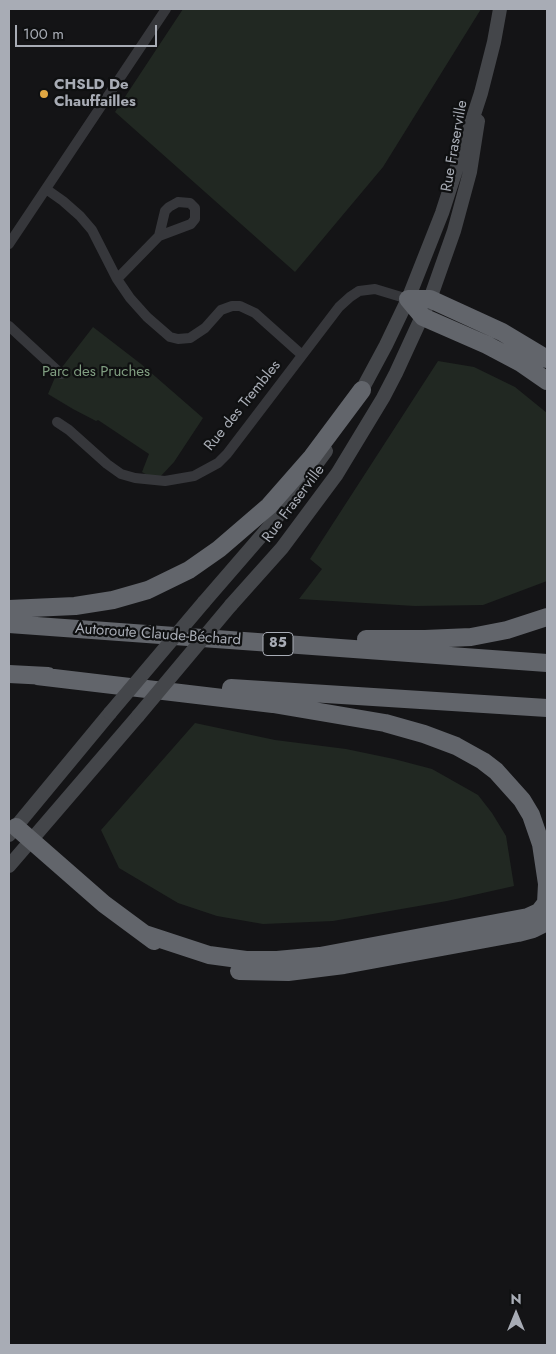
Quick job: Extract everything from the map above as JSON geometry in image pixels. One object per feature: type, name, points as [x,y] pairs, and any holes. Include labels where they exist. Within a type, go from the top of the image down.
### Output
[{"type":"highway","points":[[408,299],[430,299],[502,332],[547,359]]},
{"type":"highway","points":[[408,299],[422,317],[487,345],[520,363],[547,381]]},
{"type":"highway","points":[[9,609],[76,606],[114,600],[148,590],[189,570],[219,549],[269,506],[312,457],[362,390]]},
{"type":"highway","points":[[96,630],[425,639],[488,634],[525,625],[547,617]]},
{"type":"highway","name":"Autoroute Claude-Béchard","points":[[9,624],[547,663]]},
{"type":"highway","points":[[9,674],[547,708]]},
{"type":"highway","points":[[38,676],[255,702],[385,723],[424,734],[456,746],[483,761],[496,771],[522,800],[531,815],[541,844],[547,884],[546,903],[540,912],[528,918],[320,956],[277,960],[240,960],[209,955],[171,944],[146,934]]},
{"type":"highway","points":[[12,831],[32,840],[104,904],[169,951],[193,961],[233,970],[281,972],[344,965],[518,933],[533,929],[547,922]]},
{"type":"main road","name":"Rue Fraserville","points":[[12,831],[296,494],[333,440],[362,390],[408,299],[442,213],[481,93],[500,9]]},
{"type":"main road","name":"Rue Fraserville","points":[[9,866],[282,548],[337,474],[383,398],[430,299],[454,231],[470,172],[476,140],[481,93]]},
{"type":"street","points":[[9,244],[166,9]]},
{"type":"street","points":[[46,189],[75,211],[92,230],[117,279],[130,298],[147,317],[170,337],[178,339],[190,338],[205,328],[221,310],[232,306],[240,306],[254,313],[302,355]]},
{"type":"street","points":[[117,279],[159,236]]},
{"type":"street","name":"Rue des Trembles","points":[[56,422],[69,430],[121,474],[135,478],[165,481],[194,476],[218,463],[227,454],[339,307],[359,291],[375,289],[408,299]]},
{"type":"street","points":[[9,326],[61,374]]},
{"type":"green space","points":[[183,9],[481,9],[383,167],[295,272],[115,112]]},
{"type":"green space","name":"Parc des Pruches","points":[[93,327],[141,364],[203,418],[174,462],[160,477],[149,476],[142,472],[149,454],[98,420],[96,421],[48,394],[56,375]]},
{"type":"green space","points":[[438,361],[474,367],[515,387],[547,413],[547,581],[483,605],[415,606],[299,599],[322,569],[310,559]]},
{"type":"green space","points":[[195,723],[275,740],[346,749],[432,769],[478,795],[492,813],[506,836],[514,886],[447,901],[333,921],[263,924],[217,916],[178,903],[119,868],[101,830]]},
{"type":"place","name":"CHSLD De Chauffailles","points":[[44,94]]}]
